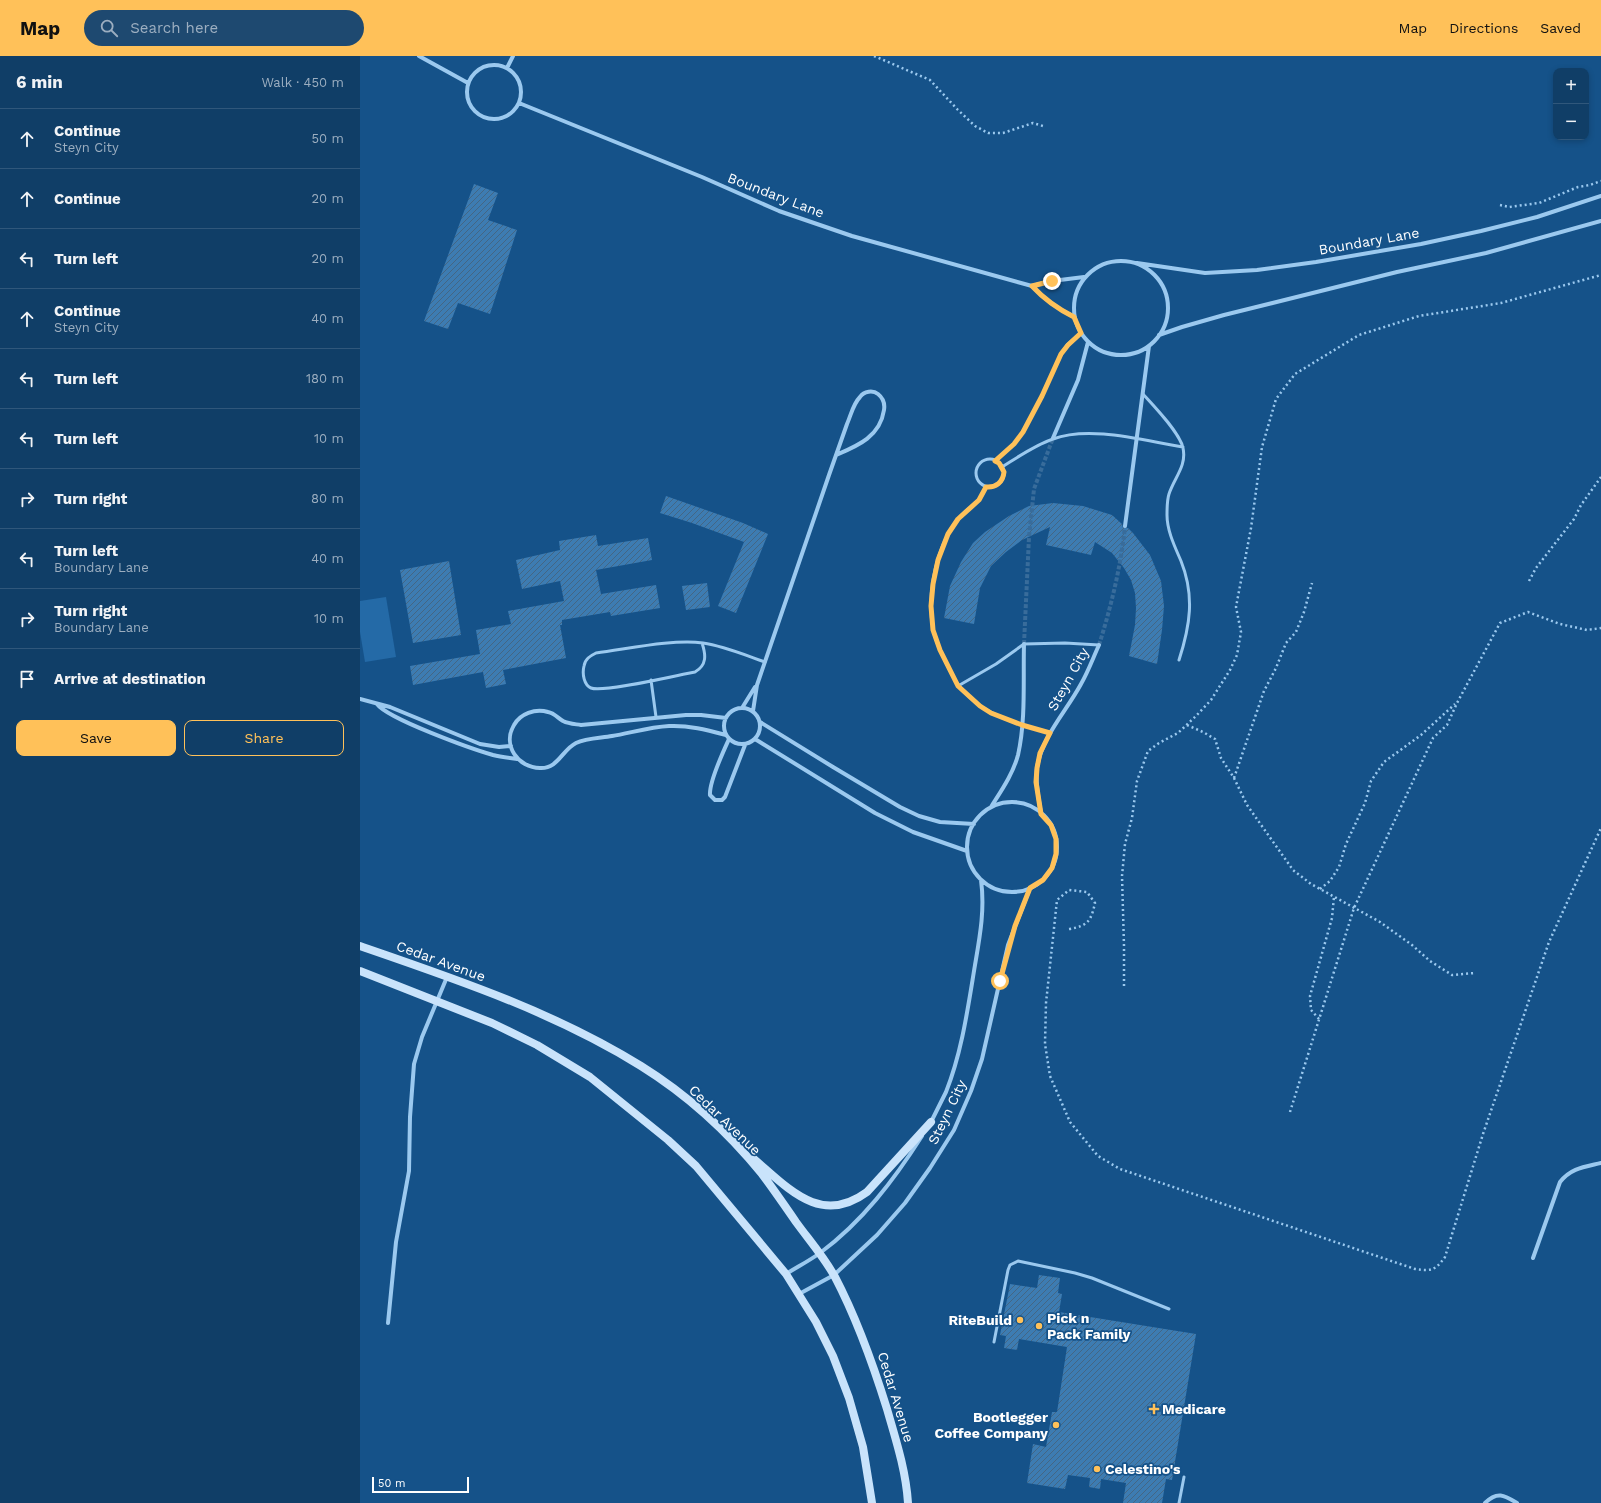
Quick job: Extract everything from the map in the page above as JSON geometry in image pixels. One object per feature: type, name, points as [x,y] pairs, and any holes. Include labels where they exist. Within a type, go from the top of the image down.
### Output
[{"type":"main road","name":"Cedar Avenue","points":[[360,946],[447,976],[559,1021],[599,1042],[642,1067],[673,1088],[733,1142],[762,1175],[834,1275],[858,1326],[875,1370],[901,1459],[908,1503]]},
{"type":"main road","points":[[360,971],[492,1023],[537,1045],[590,1077],[668,1140],[696,1166],[786,1274],[816,1322],[833,1356],[849,1398],[862,1447],[872,1503]]},
{"type":"main road","points":[[733,1142],[795,1194],[816,1204],[834,1206],[857,1200],[867,1192],[931,1122]]},
{"type":"street","points":[[419,56],[468,83]]},
{"type":"street","points":[[507,68],[513,56]]},
{"type":"street","points":[[489,65],[498,65],[507,68],[515,74],[520,83],[522,93],[515,110],[501,119],[492,120],[484,118],[471,107],[468,99],[468,83],[473,75],[480,69],[489,65]]},
{"type":"street","name":"Boundary Lane","points":[[519,103],[702,177],[779,211],[852,236],[1032,286],[1052,281],[1084,277]]},
{"type":"street","name":"Boundary Lane","points":[[1137,263],[1205,273],[1257,270],[1316,262],[1421,244],[1481,231],[1537,217],[1601,196]]},
{"type":"street","points":[[1159,335],[1224,315],[1397,272],[1486,253],[1601,221]]},
{"type":"street","points":[[1123,260],[1137,263],[1150,270],[1160,280],[1166,294],[1168,308],[1166,322],[1159,335],[1149,346],[1134,353],[1118,355],[1102,351],[1088,342],[1081,333],[1074,317],[1073,306],[1075,296],[1084,277],[1095,268],[1108,262],[1123,260]]},
{"type":"street","name":"Boundary Lane","points":[[1032,286],[1043,298],[1057,308],[1074,317]]},
{"type":"street","points":[[1053,438],[1078,380],[1088,342]]},
{"type":"street","points":[[1125,526],[1149,346]]},
{"type":"street","points":[[753,712],[757,684],[836,455],[855,404],[864,392],[876,392],[880,395],[884,405],[883,416],[874,434],[863,443],[836,455]]},
{"type":"street","points":[[991,808],[1011,775],[1018,755],[1022,725],[1024,644]]},
{"type":"street","name":"Steyn City","points":[[1041,814],[1036,782],[1040,753],[1050,733],[1081,684],[1099,645]]},
{"type":"street","points":[[742,708],[757,684]]},
{"type":"street","points":[[360,699],[390,707],[480,744],[499,747],[511,746]]},
{"type":"street","points":[[377,704],[388,713],[449,739],[494,755],[518,759]]},
{"type":"street","points":[[760,722],[761,728],[755,740],[745,745],[739,745],[729,740],[726,735],[724,724],[726,718],[732,711],[742,708],[753,712],[760,722],[900,807],[919,816],[940,822],[974,824]]},
{"type":"street","points":[[726,718],[702,715],[581,725],[572,724],[548,712],[539,710],[530,712],[516,721],[510,738],[511,746],[518,759],[525,765],[533,768],[542,768],[558,762],[575,744],[658,727],[690,727],[726,735]]},
{"type":"street","points":[[729,740],[710,788],[710,795],[716,800],[724,798],[745,745]]},
{"type":"street","points":[[755,740],[875,813],[913,832],[967,851]]},
{"type":"street","points":[[1001,804],[1022,804],[1032,808],[1041,814],[1051,825],[1056,839],[1056,854],[1052,868],[1043,880],[1030,888],[1018,892],[1004,892],[992,888],[981,880],[972,866],[967,851],[968,837],[974,824],[981,814],[1001,804]]},
{"type":"street","name":"Steyn City","points":[[786,1274],[819,1253],[840,1236],[882,1194],[903,1166],[931,1122],[948,1085],[958,1052],[967,1009],[982,922],[983,904],[981,880]]},
{"type":"street","name":"Steyn City","points":[[799,1294],[834,1275],[877,1235],[905,1203],[930,1168],[954,1130],[971,1091],[982,1060],[1008,946],[1030,888]]},
{"type":"street","points":[[388,1323],[396,1242],[409,1171],[410,1110],[414,1064],[422,1037],[447,976]]},
{"type":"street","points":[[1533,1258],[1560,1182],[1566,1174],[1572,1171],[1601,1163]]},
{"type":"street","points":[[1485,1503],[1491,1496],[1504,1495],[1517,1503]]},
{"type":"lane","points":[[995,461],[1014,444],[1023,432],[1042,396],[1061,354],[1081,333]]},
{"type":"lane","points":[[1143,394],[1174,430],[1183,447],[1183,465],[1168,495],[1167,517],[1169,532],[1182,563],[1190,597],[1187,634],[1179,660]]},
{"type":"lane","points":[[1002,467],[1053,438],[1080,434],[1103,434],[1183,447]]},
{"type":"lane","points":[[986,460],[995,461],[1002,467],[1004,472],[1002,481],[995,486],[986,487],[976,478],[976,469],[981,462],[986,460]]},
{"type":"lane","points":[[986,487],[979,500],[958,519],[948,534],[938,560],[933,584],[931,606],[933,630],[940,650],[958,686],[980,706],[991,713],[1022,725],[1050,733]]},
{"type":"lane","points":[[702,643],[705,653],[704,664],[701,669],[695,672],[607,689],[592,688],[587,685],[584,678],[584,667],[590,656],[673,643],[689,642],[702,643],[713,645],[765,662]]},
{"type":"lane","points":[[958,686],[996,664],[1024,644],[1065,643],[1099,645]]},
{"type":"lane","points":[[651,680],[656,718]]},
{"type":"lane","points":[[994,1342],[1008,1270],[1010,1265],[1018,1261],[1092,1278],[1168,1310]]},
{"type":"lane","points":[[1179,1503],[1184,1477]]},
{"type":"path","points":[[874,56],[930,80],[975,126],[988,133],[1003,133],[1033,123],[1043,126]]},
{"type":"path","points":[[1500,205],[1509,207],[1539,203],[1578,187],[1601,181]]},
{"type":"path","points":[[1124,986],[1122,876],[1125,844],[1132,818],[1137,782],[1148,751],[1159,743],[1178,733],[1211,700],[1230,670],[1237,655],[1241,632],[1236,606],[1249,535],[1262,448],[1276,399],[1295,374],[1359,335],[1419,316],[1501,303],[1601,275]]},
{"type":"path","points":[[1530,581],[1536,568],[1574,519],[1581,505],[1601,477]]},
{"type":"path","points":[[1234,778],[1264,691],[1276,668],[1286,643],[1296,632],[1304,612],[1312,583]]},
{"type":"path","points":[[1290,1112],[1354,908],[1433,738],[1448,726],[1457,703],[1500,623],[1528,612],[1560,624],[1586,630],[1601,628]]},
{"type":"path","points":[[1320,889],[1330,881],[1339,867],[1346,844],[1366,803],[1371,781],[1384,762],[1421,735],[1457,703]]},
{"type":"path","points":[[1187,725],[1203,732],[1214,740],[1221,758],[1234,778],[1247,805],[1293,870],[1310,884],[1380,922],[1412,945],[1430,961],[1452,975],[1475,973]]},
{"type":"path","points":[[1069,929],[1081,927],[1092,917],[1095,903],[1086,892],[1069,890],[1057,900],[1046,1003],[1045,1044],[1050,1076],[1070,1122],[1098,1156],[1120,1169],[1415,1269],[1429,1271],[1439,1266],[1445,1257],[1483,1134],[1549,942],[1601,828]]},
{"type":"path","points":[[1319,1019],[1310,1010],[1310,996],[1332,918],[1334,897]]},
{"type":"shaded area","points":[[386,597],[396,657],[365,662],[360,632],[360,601]]},
{"type":"building","points":[[474,184],[498,193],[488,220],[517,230],[490,314],[458,303],[448,329],[424,321]]},
{"type":"building","points":[[666,496],[743,523],[768,534],[736,613],[718,606],[744,542],[660,513]]},
{"type":"building","points":[[1053,503],[1083,506],[1112,515],[1122,524],[1123,528],[1128,528],[1133,533],[1150,555],[1161,581],[1164,606],[1157,664],[1129,656],[1135,625],[1136,608],[1135,593],[1131,580],[1124,568],[1112,553],[1095,542],[1091,555],[1046,545],[1050,527],[1022,540],[991,566],[980,588],[974,624],[944,618],[950,586],[961,562],[973,543],[985,532],[1009,516],[1029,506]]},
{"type":"building","points":[[596,535],[598,546],[648,538],[652,560],[596,570],[601,594],[656,585],[660,608],[611,616],[610,612],[562,620],[562,625],[560,625],[566,658],[503,670],[506,684],[486,688],[483,672],[413,685],[410,666],[480,654],[476,630],[511,624],[508,611],[564,601],[560,581],[522,589],[516,560],[560,550],[559,541]]},
{"type":"building","points":[[449,561],[461,635],[413,643],[400,570]]},
{"type":"building","points":[[707,583],[710,607],[686,610],[682,586]]},
{"type":"building","points":[[1039,1275],[1060,1278],[1058,1293],[1062,1294],[1059,1312],[1196,1334],[1172,1480],[1166,1479],[1162,1503],[1123,1503],[1126,1483],[1101,1479],[1100,1489],[1089,1487],[1090,1478],[1068,1475],[1065,1489],[1027,1483],[1033,1444],[1046,1447],[1052,1412],[1057,1412],[1067,1347],[1019,1339],[1017,1350],[1004,1348],[1006,1336],[1000,1335],[1010,1284],[1037,1288]]},
{"type":"tunnel","points":[[1024,644],[1029,537],[1034,489],[1053,438]]},
{"type":"tunnel","points":[[1099,645],[1115,586],[1125,526]]},
{"type":"place","name":"RiteBuild","points":[[1020,1320]]},
{"type":"place","name":"Pick n Pack Family","points":[[1039,1326]]},
{"type":"place","name":"Medicare","points":[[1154,1409]]},
{"type":"place","name":"Bootlegger Coffee Company","points":[[1056,1425]]},
{"type":"place","name":"Celestino's","points":[[1097,1469]]},
{"type":"route","points":[[1000,981],[1008,946],[1030,888],[1043,880],[1052,868],[1056,854],[1056,839],[1051,825],[1041,814],[1036,782],[1040,753],[1050,733],[1022,725],[991,713],[980,706],[958,686],[940,650],[933,630],[931,606],[933,584],[938,560],[948,534],[958,519],[975,505],[986,487],[995,486],[1002,481],[1004,472],[999,463],[995,461],[1014,444],[1023,432],[1042,396],[1061,354],[1081,333],[1074,317],[1057,308],[1043,298],[1032,286],[1052,281]]}]
